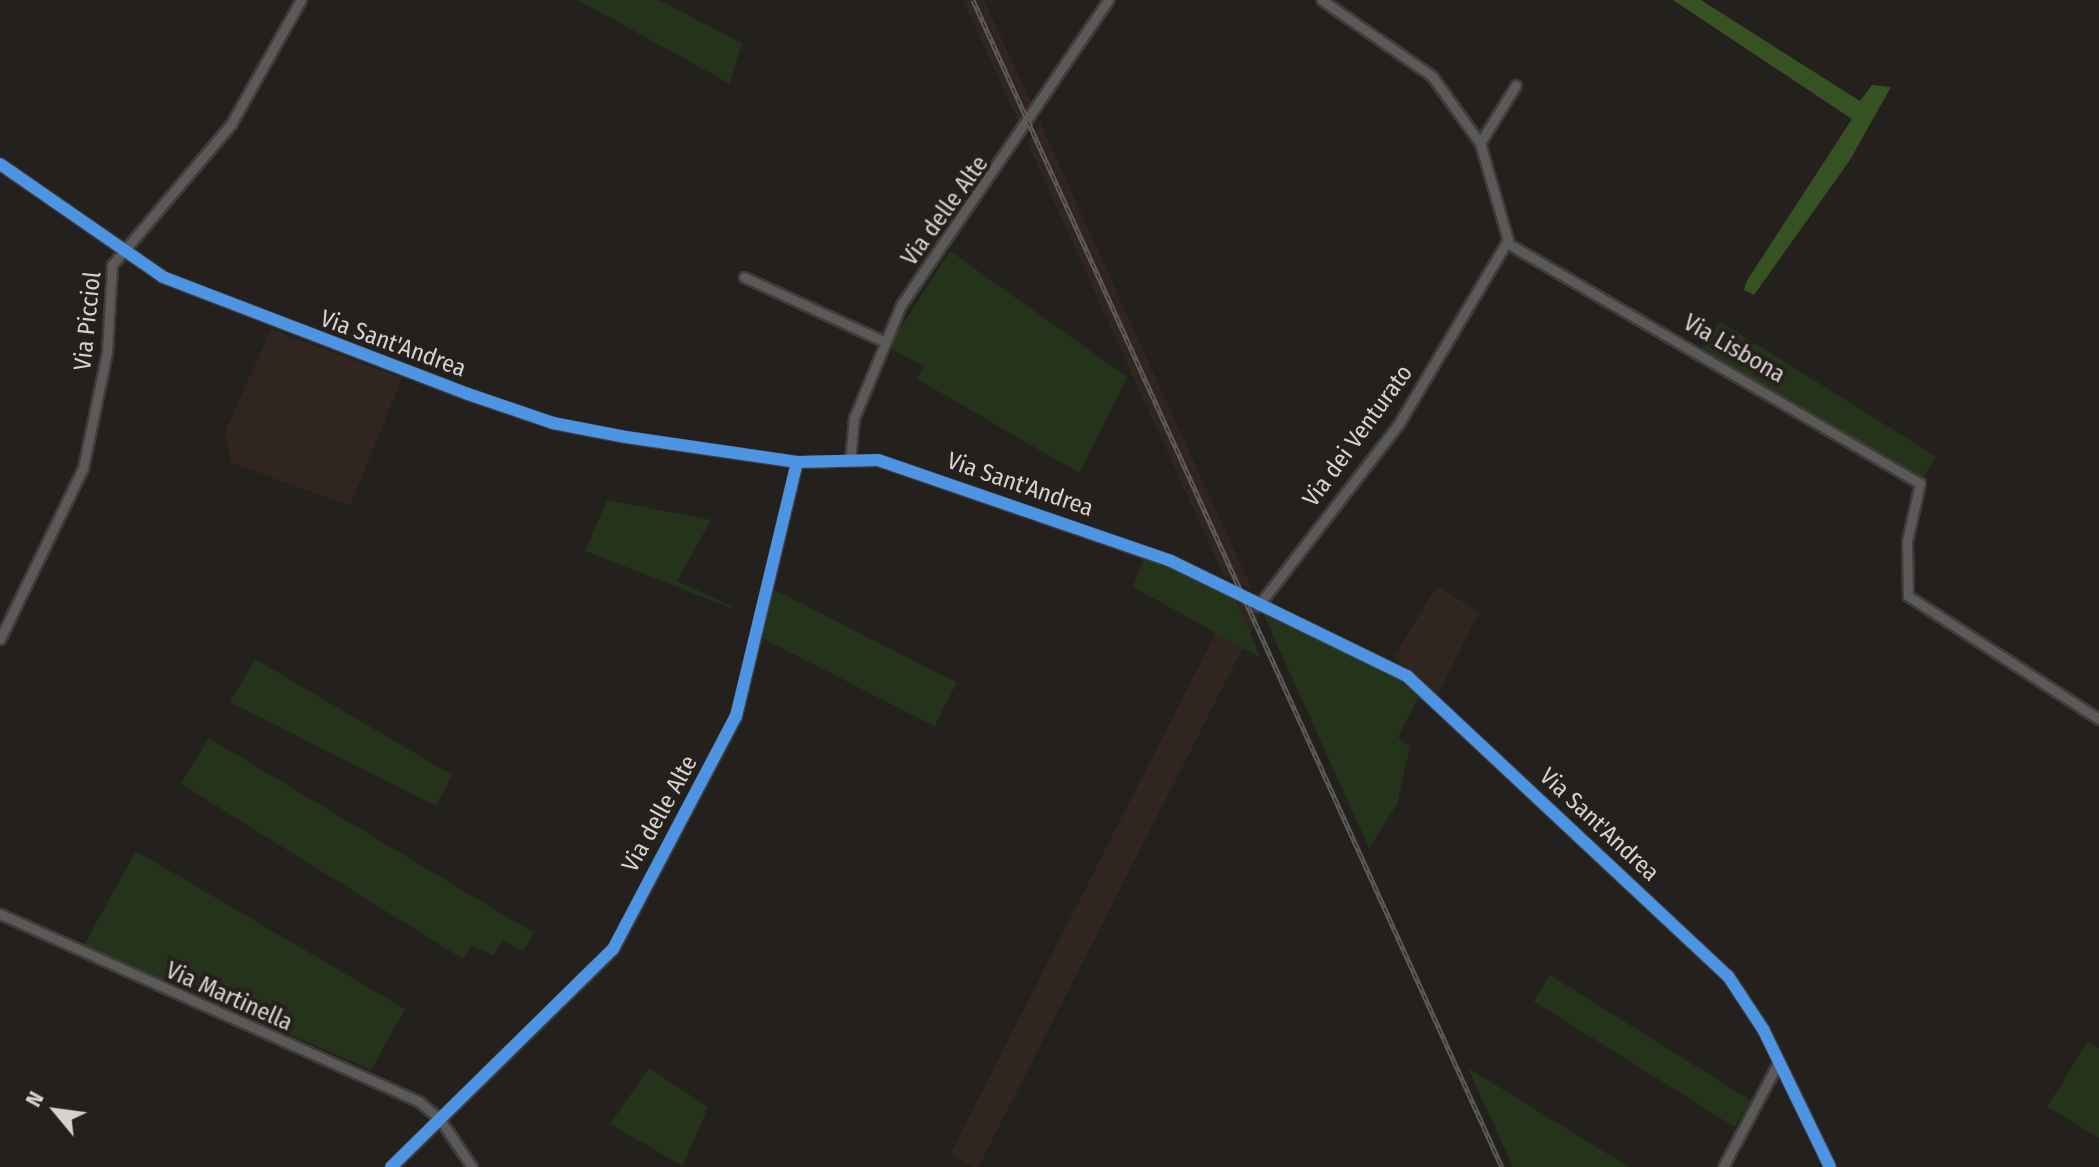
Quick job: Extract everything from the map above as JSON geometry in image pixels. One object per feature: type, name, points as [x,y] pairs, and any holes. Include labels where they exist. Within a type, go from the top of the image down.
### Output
[{"type":"street","name":"Via Picciol","points":[[0,639],[83,468],[107,352],[108,284],[120,254],[231,124],[301,0]]},
{"type":"street","name":"Via delle Alte","points":[[850,460],[854,418],[883,341],[1108,0]]},
{"type":"street","points":[[1322,0],[1432,76],[1480,143],[1507,243]]},
{"type":"street","points":[[1480,143],[1516,85]]},
{"type":"street","name":"Via Sant'Andrea","points":[[0,164],[120,254],[261,318],[553,423],[797,462],[878,460],[1171,561],[1407,676],[1728,976],[1778,1063],[1830,1167]]},
{"type":"street","name":"Via dei Venturato","points":[[1258,606],[1398,425],[1507,243]]},
{"type":"street","name":"Via Lisbona","points":[[1507,243],[1920,483],[1907,541],[1908,596],[2099,719]]},
{"type":"street","points":[[744,277],[883,341]]},
{"type":"street","name":"Via delle Alte","points":[[391,1167],[613,949],[736,716],[797,462]]},
{"type":"street","name":"Via Martinella","points":[[0,914],[418,1101],[439,1118]]},
{"type":"street","points":[[1723,1167],[1778,1063]]},
{"type":"street","points":[[439,1118],[472,1167]]},
{"type":"shaded area","points":[[963,0],[984,0],[1033,106],[1020,126]]},
{"type":"shaded area","points":[[1040,122],[1252,589],[1224,576],[1130,370],[1027,142]]},
{"type":"shaded area","points":[[271,329],[402,378],[350,506],[231,463],[225,432]]},
{"type":"shaded area","points":[[1437,586],[1479,612],[1438,694],[1394,657]]},
{"type":"shaded area","points":[[1234,597],[1262,611],[978,1167],[950,1155]]},
{"type":"green space","points":[[578,0],[659,0],[742,43],[730,84]]},
{"type":"green space","points":[[1673,0],[1701,0],[1860,101],[1872,85],[1891,87],[1850,160],[1754,295],[1744,290],[1746,282],[1852,119]]},
{"type":"green space","points":[[950,251],[1127,377],[1079,473],[917,379],[924,367],[888,347]]},
{"type":"green space","points":[[1719,321],[1936,457],[1919,484],[1702,348]]},
{"type":"green space","points":[[607,500],[711,520],[677,581],[754,617],[585,551]]},
{"type":"green space","points":[[1144,557],[1234,597],[1261,658],[1133,587]]},
{"type":"green space","points":[[775,590],[957,683],[935,726],[753,634]]},
{"type":"green space","points":[[1262,611],[1386,669],[1419,696],[1398,737],[1410,747],[1397,804],[1369,848]]},
{"type":"green space","points":[[255,659],[452,775],[436,806],[230,702]]},
{"type":"green space","points":[[209,738],[534,933],[523,951],[503,940],[493,956],[472,945],[463,959],[181,784]]},
{"type":"green space","points":[[136,851],[405,1009],[371,1070],[84,945]]},
{"type":"green space","points":[[1550,975],[1751,1101],[1735,1127],[1534,1001]]},
{"type":"green space","points":[[2088,1041],[2099,1048],[2099,1138],[2047,1107]]},
{"type":"green space","points":[[649,1068],[708,1107],[683,1166],[610,1124]]},
{"type":"green space","points":[[1468,1068],[1629,1167],[1513,1167]]},
{"type":"railway","points":[[973,0],[1502,1167]]},
{"type":"cycle path","points":[[0,164],[163,277],[468,394],[553,423],[626,437],[797,462],[878,460],[1171,561],[1407,676],[1728,976],[1763,1029],[1830,1167]]},
{"type":"cycle path","points":[[391,1167],[613,949],[736,716],[797,462]]}]
